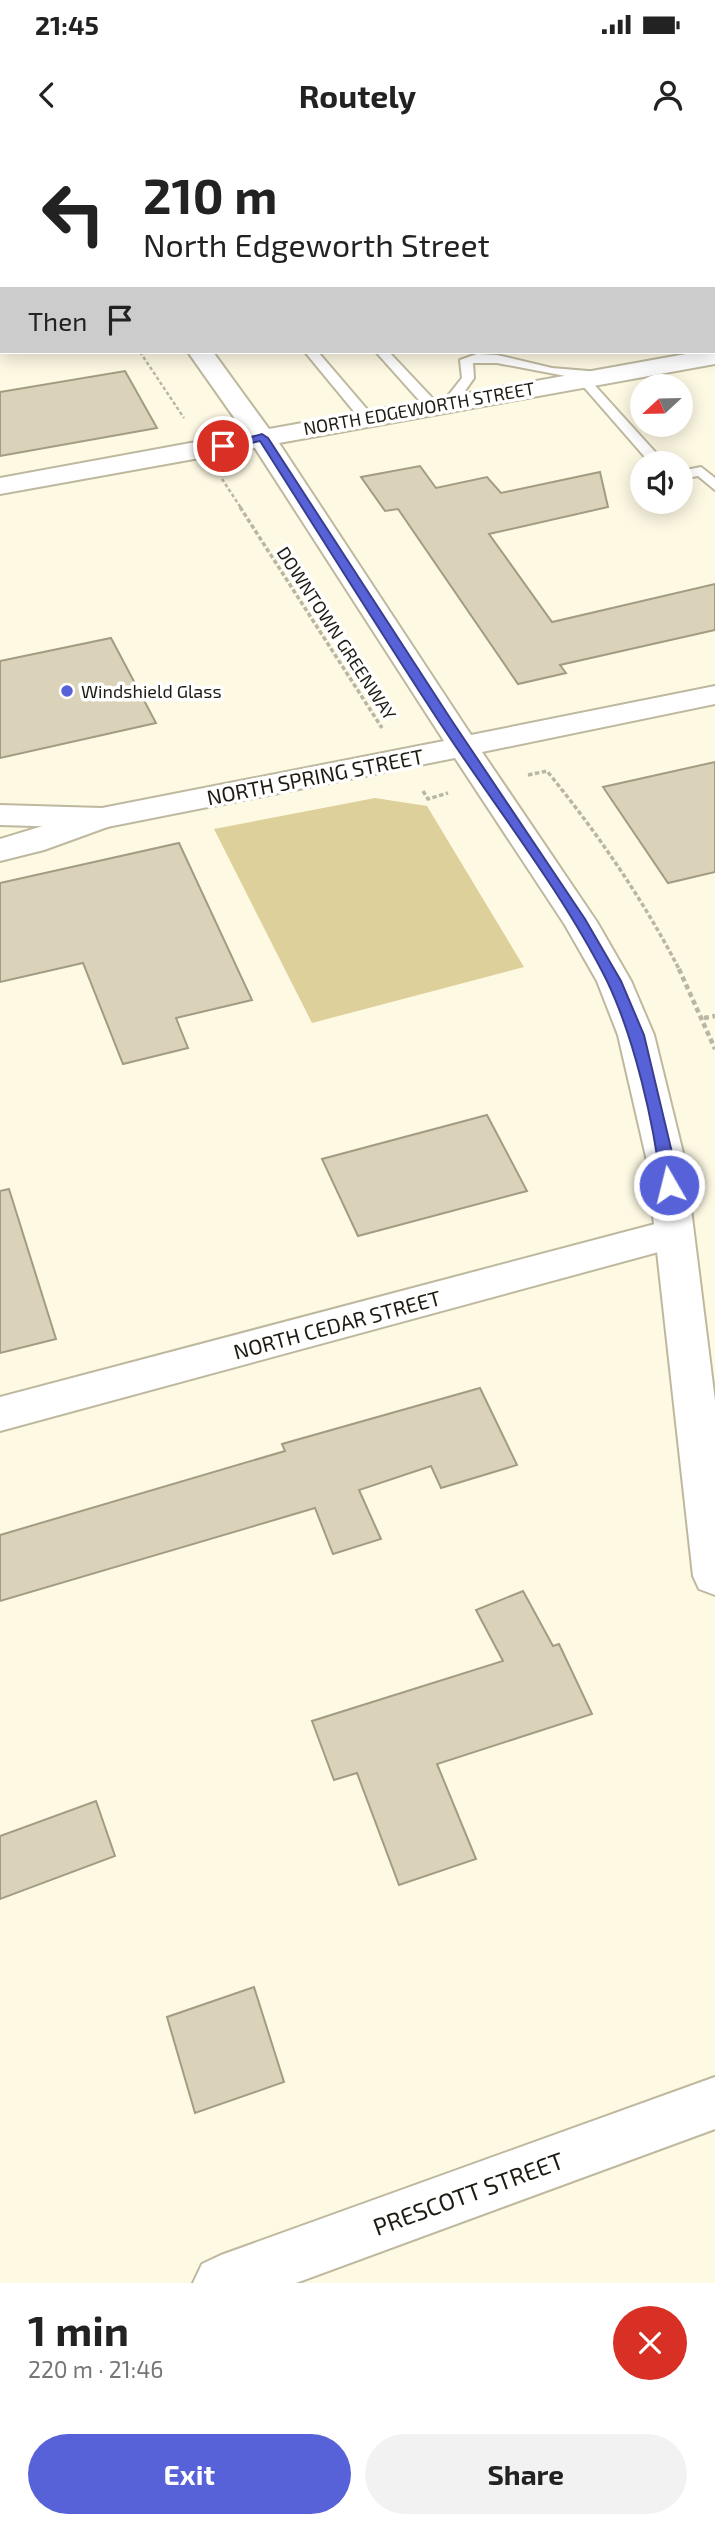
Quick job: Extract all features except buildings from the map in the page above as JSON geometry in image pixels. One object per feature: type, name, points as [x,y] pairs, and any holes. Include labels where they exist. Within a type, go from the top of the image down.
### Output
[{"type":"main road","points":[[201,354],[262,438],[580,922],[614,981],[636,1035],[666,1161],[715,1576]]},
{"type":"main road","name":"NORTH EDGEWORTH STREET","points":[[0,486],[204,450],[440,403],[715,356]]},
{"type":"main road","name":"NORTH SPRING STREET","points":[[0,850],[32,843],[102,818],[715,695]]},
{"type":"main road","points":[[0,815],[102,818]]},
{"type":"main road","name":"NORTH CEDAR STREET","points":[[0,1414],[674,1234]]},
{"type":"main road","name":"PRESCOTT STREET","points":[[221,2283],[715,2103]]},
{"type":"lane","points":[[313,354],[366,417]]},
{"type":"lane","points":[[384,354],[440,403],[468,378],[466,360],[478,357],[496,357],[545,371],[593,377],[649,451]]},
{"type":"lane","points":[[693,473],[701,471],[715,486]]},
{"type":"path","name":"DOWNTOWN GREENWAY","points":[[142,354],[428,799],[547,771],[646,910],[679,965],[704,1018],[715,1049]]},
{"type":"path","points":[[704,1018],[715,1016]]},
{"type":"shaded area","points":[[375,798],[427,806],[524,967],[312,1023],[214,829]]},
{"type":"place","name":"Windshield Glass","points":[[67,691]]},
{"type":"route","points":[[223,446],[262,438],[580,922],[614,981],[636,1035],[666,1161],[669,1185]]}]
